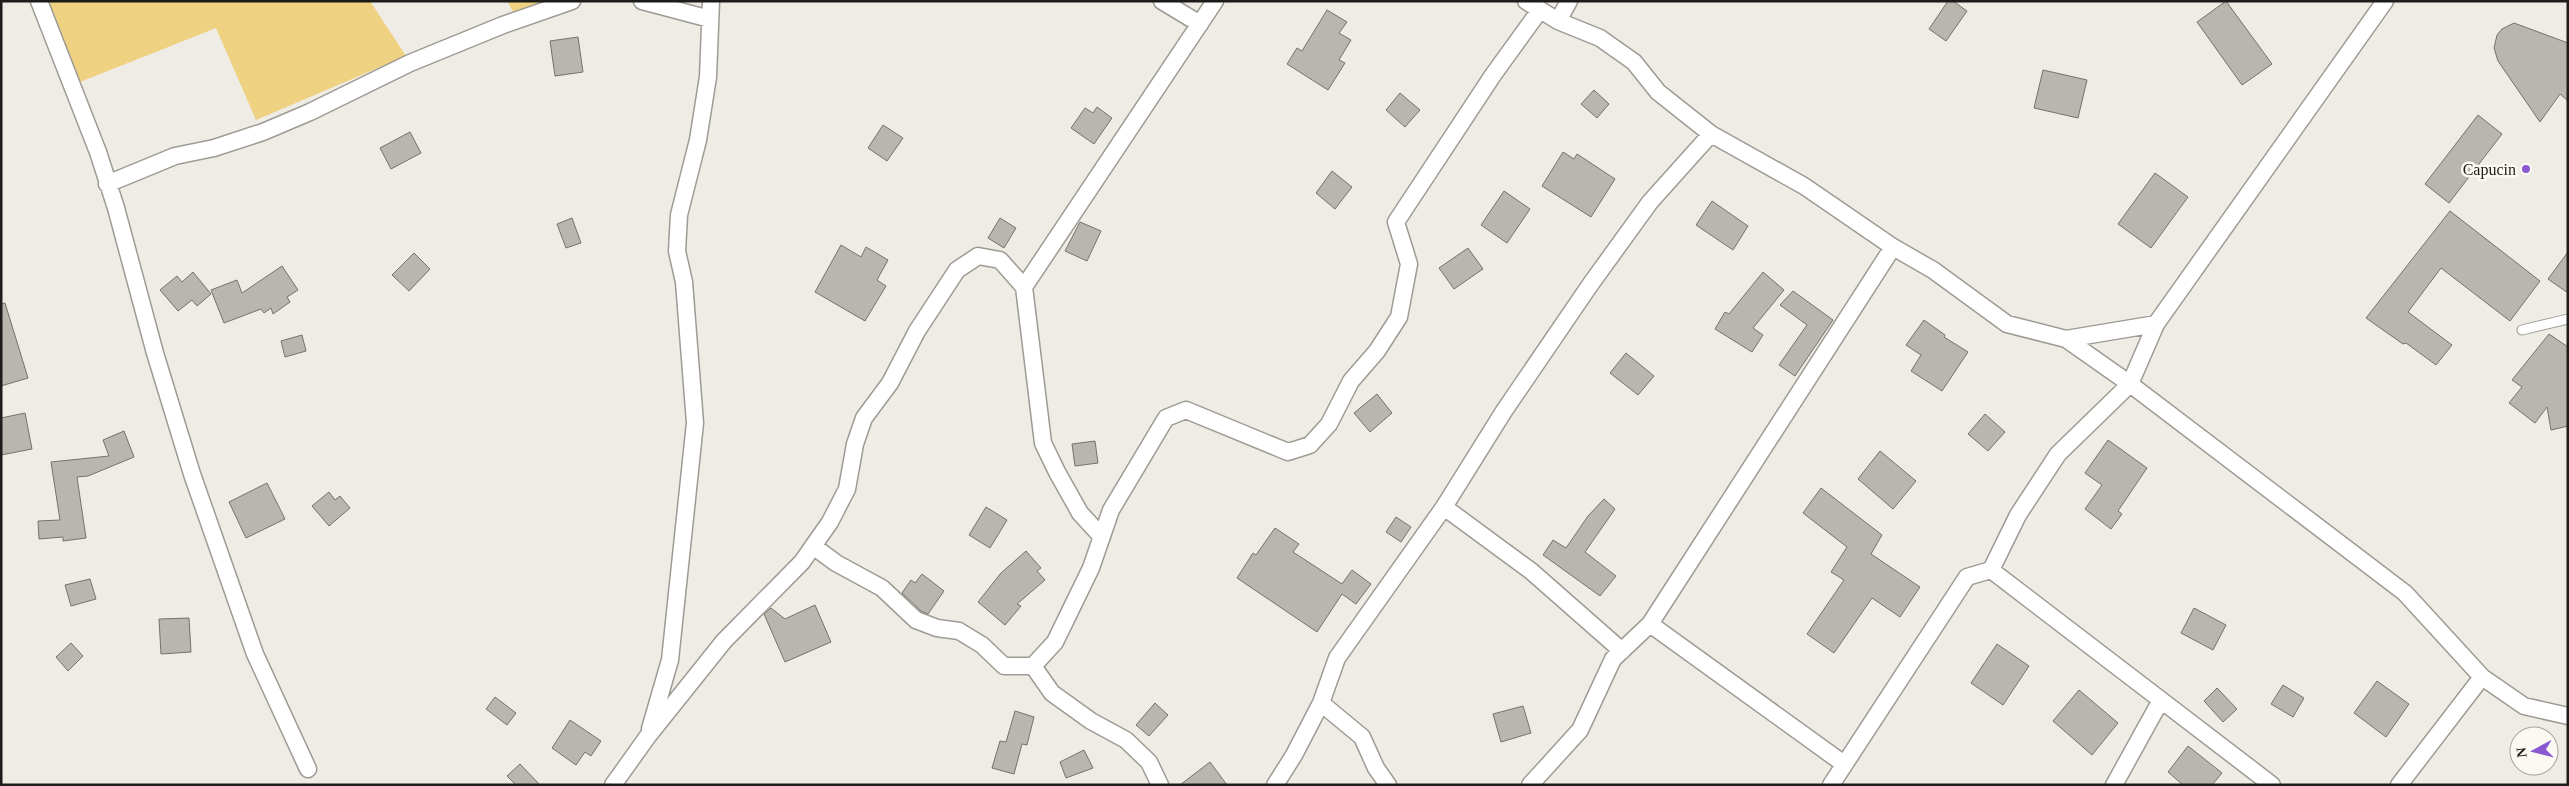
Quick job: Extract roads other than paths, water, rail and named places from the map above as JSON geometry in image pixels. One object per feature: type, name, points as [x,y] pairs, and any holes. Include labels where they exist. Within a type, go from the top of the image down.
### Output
[{"type":"street","points":[[39,1],[98,152],[116,208],[155,353],[192,474],[255,654],[308,770]]},
{"type":"street","points":[[107,184],[175,156],[214,148],[263,132],[310,112],[410,63],[503,25],[572,1]]},
{"type":"street","points":[[642,1],[710,19]]},
{"type":"street","points":[[648,736],[670,660],[695,423],[684,282],[677,251],[679,215],[698,140],[708,76],[711,1]]},
{"type":"street","points":[[1162,1],[1200,24]]},
{"type":"street","points":[[1024,287],[1215,1]]},
{"type":"street","points":[[1526,1],[1558,21],[1600,38],[1634,62],[1658,92],[1711,134],[1804,186],[1893,247],[1934,270],[2007,324],[2066,339],[2130,384],[2405,593],[2482,677],[2524,706],[2568,716]]},
{"type":"street","points":[[1558,21],[1569,1]]},
{"type":"street","points":[[1831,785],[1968,577],[1991,570],[2018,515],[2058,454],[2130,384],[2156,324],[2385,1]]},
{"type":"street","points":[[813,546],[836,563],[882,588],[916,620],[937,628],[959,631],[982,645],[1004,666],[1034,666],[1055,642],[1091,568],[1111,510],[1166,418],[1186,410],[1288,452],[1310,445],[1329,424],[1351,381],[1377,351],[1399,317],[1409,264],[1396,222],[1493,75],[1540,10]]},
{"type":"street","points":[[1275,785],[1294,755],[1321,703],[1337,658],[1444,507],[1504,411],[1590,285],[1650,202],[1711,134]]},
{"type":"street","points":[[1530,785],[1580,730],[1613,659],[1650,624],[1893,247]]},
{"type":"street","points":[[613,785],[648,736],[724,641],[802,562],[830,522],[847,489],[855,444],[864,418],[890,383],[918,331],[957,270],[978,256],[1000,260],[1024,287],[1043,442],[1056,472],[1080,512],[1102,537]]},
{"type":"street","points":[[2066,339],[2156,324]]},
{"type":"street","points":[[1444,507],[1531,571],[1622,651]]},
{"type":"street","points":[[1991,570],[2272,785]]},
{"type":"street","points":[[1650,624],[1844,764]]},
{"type":"street","points":[[1034,666],[1052,693],[1091,721],[1126,740],[1150,762],[1160,785]]},
{"type":"street","points":[[2399,785],[2482,677]]},
{"type":"street","points":[[2114,785],[2161,700]]},
{"type":"street","points":[[1321,703],[1362,737],[1376,768],[1388,785]]},
{"type":"lane","points":[[2522,330],[2568,319]]},
{"type":"place","name":"Capucin","points":[[2526,169]]}]
